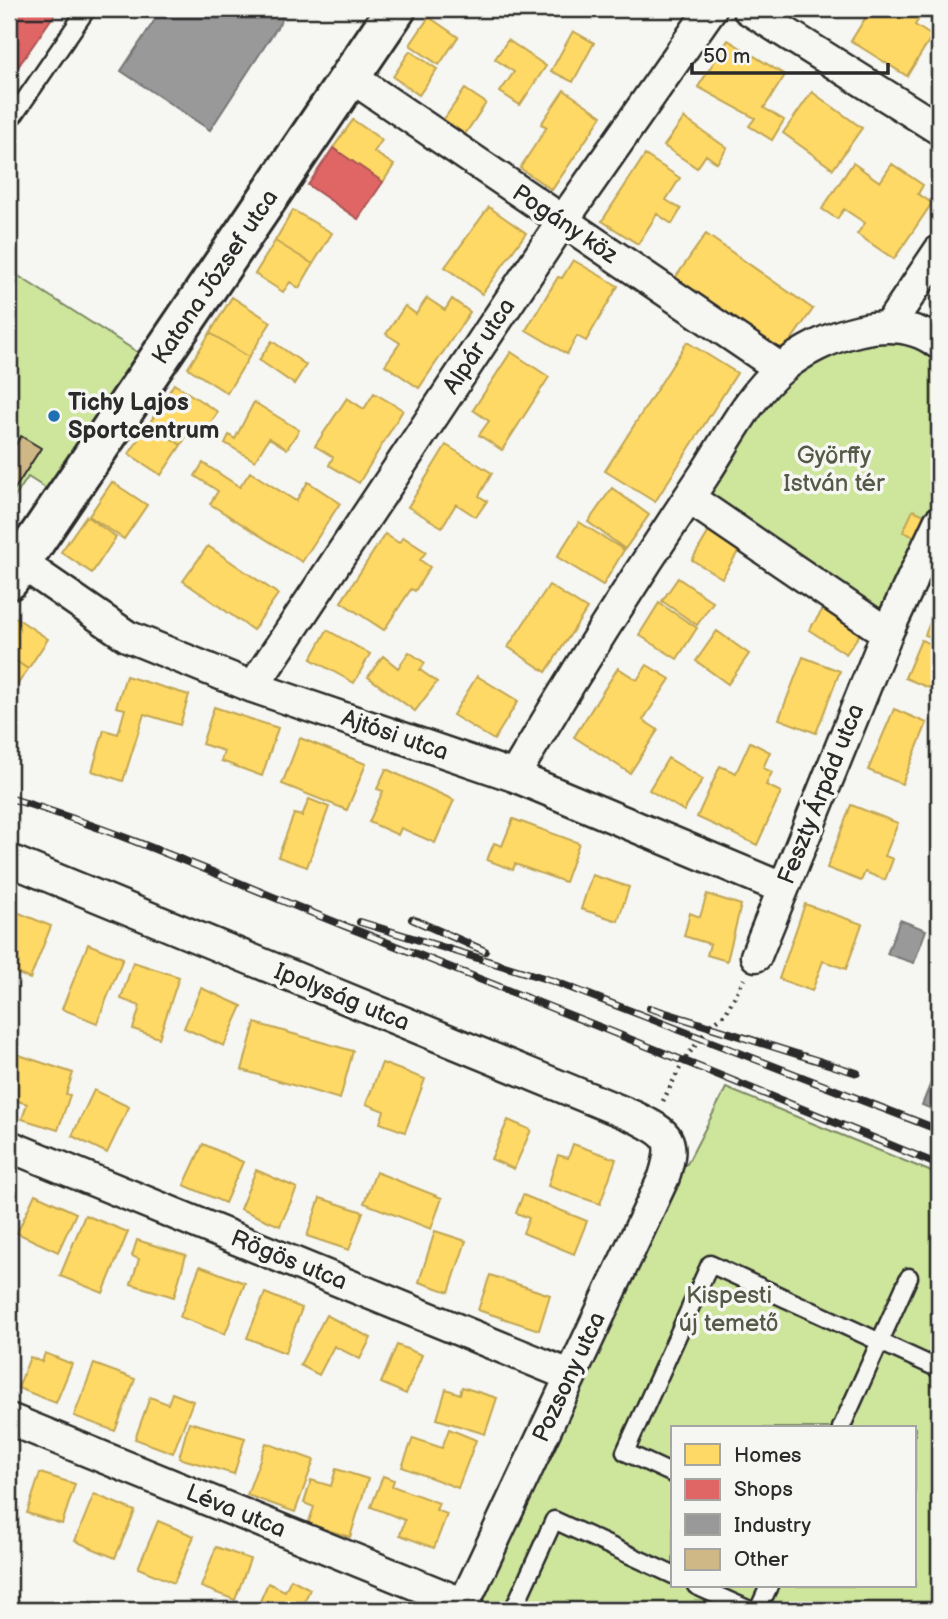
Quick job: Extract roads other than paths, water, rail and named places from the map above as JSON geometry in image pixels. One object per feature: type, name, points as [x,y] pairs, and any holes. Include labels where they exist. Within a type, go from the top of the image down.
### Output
[{"type":"street","name":"Katona József utca","points":[[14,571],[396,9]]},
{"type":"street","name":"Alpár utca","points":[[253,687],[562,222],[710,9]]},
{"type":"street","points":[[748,9],[939,129]]},
{"type":"street","name":"Pogány köz","points":[[351,77],[781,369]]},
{"type":"street","points":[[888,327],[939,251]]},
{"type":"street","points":[[514,776],[689,498],[756,398],[781,369],[830,341],[860,331],[888,327],[925,335],[939,344]]},
{"type":"street","points":[[689,498],[887,633]]},
{"type":"street","name":"Feszty Árpád utca","points":[[756,956],[887,633],[939,522]]},
{"type":"street","name":"Ajtósi utca","points":[[14,571],[127,635],[253,687],[514,776],[782,888]]},
{"type":"street","name":"Ipolyság utca","points":[[9,860],[662,1134]]},
{"type":"street","name":"Pozsony utca","points":[[462,1607],[664,1177],[671,1154],[662,1134]]},
{"type":"street","name":"Rögös utca","points":[[9,1146],[569,1375]]},
{"type":"street","name":"Léva utca","points":[[9,1419],[462,1607]]},
{"type":"lane","points":[[9,111],[15,114],[87,9]]},
{"type":"lane","points":[[671,1473],[625,1452],[710,1264],[939,1369]]},
{"type":"lane","points":[[842,1426],[909,1277]]},
{"type":"lane","points":[[513,1610],[554,1520],[671,1574]]},
{"type":"lane","points":[[700,1588],[750,1610]]},
{"type":"lane","points":[[758,1610],[768,1588]]},
{"type":"railway","points":[[9,798],[52,811],[178,858],[939,1165]]},
{"type":"railway","points":[[412,919],[485,951]]},
{"type":"railway","points":[[360,922],[553,981],[939,1130]]},
{"type":"railway","points":[[650,1008],[857,1073]]},
{"type":"place","name":"Tichy Lajos Sportcentrum","points":[[54,416]]},
{"type":"park label","name":"Györffy István tér","points":[[834,469]]},
{"type":"park label","name":"Kispesti új temető","points":[[729,1309]]}]
